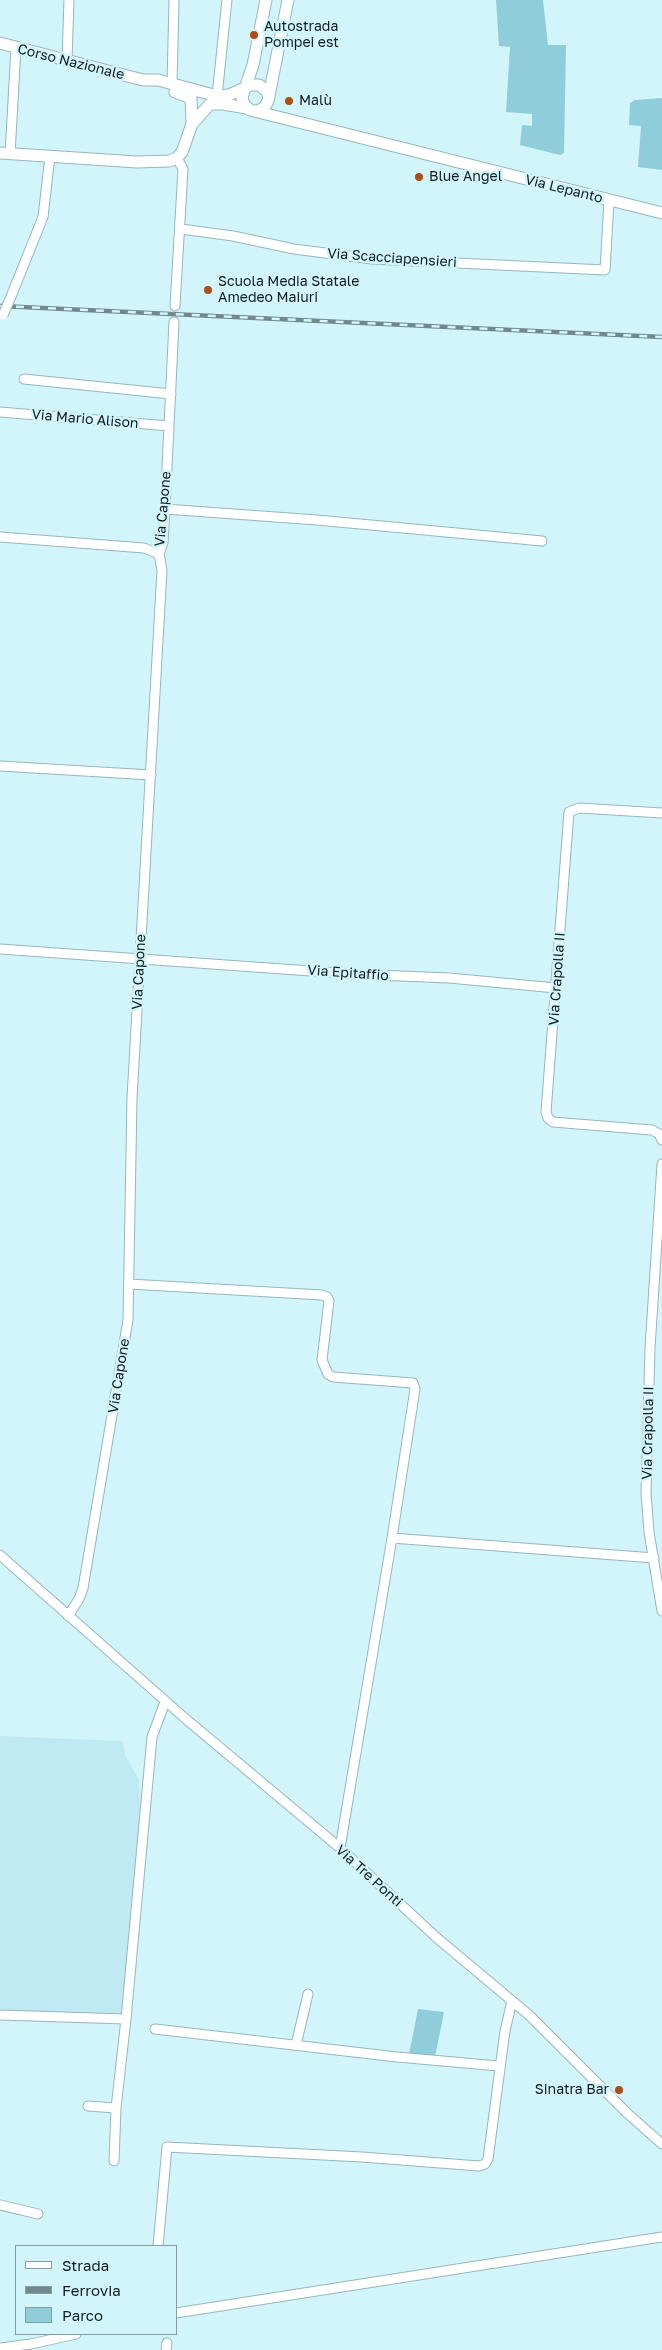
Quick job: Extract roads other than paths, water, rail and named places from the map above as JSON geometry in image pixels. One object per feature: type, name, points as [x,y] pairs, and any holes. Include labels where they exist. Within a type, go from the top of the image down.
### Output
[{"type":"main road","points":[[252,110],[242,97],[260,39],[266,0]]},
{"type":"main road","points":[[5,153],[136,162],[169,161],[177,158],[184,147],[192,124],[204,108],[213,103],[252,110],[264,108],[269,99],[288,0]]},
{"type":"main road","name":"Corso Nazionale","points":[[0,43],[143,80],[157,87],[188,96],[193,104],[192,124]]},
{"type":"main road","name":"Corso Nazionale","points":[[143,80],[158,80],[217,96],[229,96],[245,89]]},
{"type":"main road","points":[[245,89],[251,85],[260,85],[266,90],[269,99]]},
{"type":"main road","name":"Via Lepanto","points":[[269,99],[291,121]]},
{"type":"main road","name":"Via Lepanto","points":[[252,110],[662,213]]},
{"type":"street","points":[[67,60],[69,0]]},
{"type":"street","points":[[172,84],[174,0]]},
{"type":"street","points":[[217,96],[227,0]]},
{"type":"street","points":[[5,153],[16,48]]},
{"type":"street","points":[[1,318],[43,217],[50,156]]},
{"type":"street","points":[[175,306],[181,229],[183,169],[177,158]]},
{"type":"street","name":"Via Scacciapensieri","points":[[181,229],[233,236],[294,249],[372,259],[605,270],[609,200]]},
{"type":"street","name":"Via Capone","points":[[68,1616],[79,1599],[85,1579],[126,1334],[129,1284],[130,1156],[162,570],[159,554],[163,542],[174,322]]},
{"type":"street","points":[[24,379],[171,394]]},
{"type":"street","name":"Via Mario Alison","points":[[0,412],[169,426]]},
{"type":"street","points":[[165,509],[317,520],[542,541]]},
{"type":"street","points":[[0,537],[144,548],[159,554]]},
{"type":"street","points":[[0,766],[151,775]]},
{"type":"street","name":"Via Crapolla II","points":[[662,813],[578,808],[569,812],[546,1112],[548,1118],[553,1122],[652,1130],[659,1134],[662,1140]]},
{"type":"street","name":"Via Epitaffio","points":[[0,949],[353,974],[448,978],[556,988]]},
{"type":"street","name":"Via Crapolla II","points":[[662,1164],[650,1348],[646,1493],[662,1611]]},
{"type":"street","points":[[129,1284],[322,1295],[327,1297],[329,1302],[322,1360],[328,1374],[333,1377],[408,1381],[413,1383],[415,1389],[392,1538],[340,1848]]},
{"type":"street","points":[[392,1538],[654,1558]]},
{"type":"street","name":"Via Tre Ponti","points":[[0,1556],[166,1702],[340,1848],[437,1938],[529,2015],[627,2113],[662,2144]]},
{"type":"street","points":[[114,2161],[116,2108],[152,1737],[166,1702]]},
{"type":"street","points":[[296,2045],[308,1994]]},
{"type":"street","points":[[158,2245],[167,2147],[362,2156],[479,2166],[485,2164],[488,2159],[499,2066],[512,2001]]},
{"type":"street","points":[[0,2015],[126,2018]]},
{"type":"street","points":[[155,2029],[406,2058],[499,2066]]},
{"type":"street","points":[[88,2106],[116,2108]]},
{"type":"street","points":[[0,2205],[38,2214]]},
{"type":"street","points":[[178,2314],[662,2238]]},
{"type":"street","points":[[0,2348],[31,2344],[72,2335]]},
{"type":"railway","points":[[0,306],[662,337]]},
{"type":"place","name":"Autostrada Pompei est","points":[[254,35]]},
{"type":"place","name":"Malù","points":[[289,101]]},
{"type":"place","name":"Blue Angel","points":[[419,177]]},
{"type":"place","name":"Scuola Media Statale Amedeo Maiuri","points":[[208,290]]},
{"type":"place","name":"Sinatra Bar","points":[[619,2090]]}]
